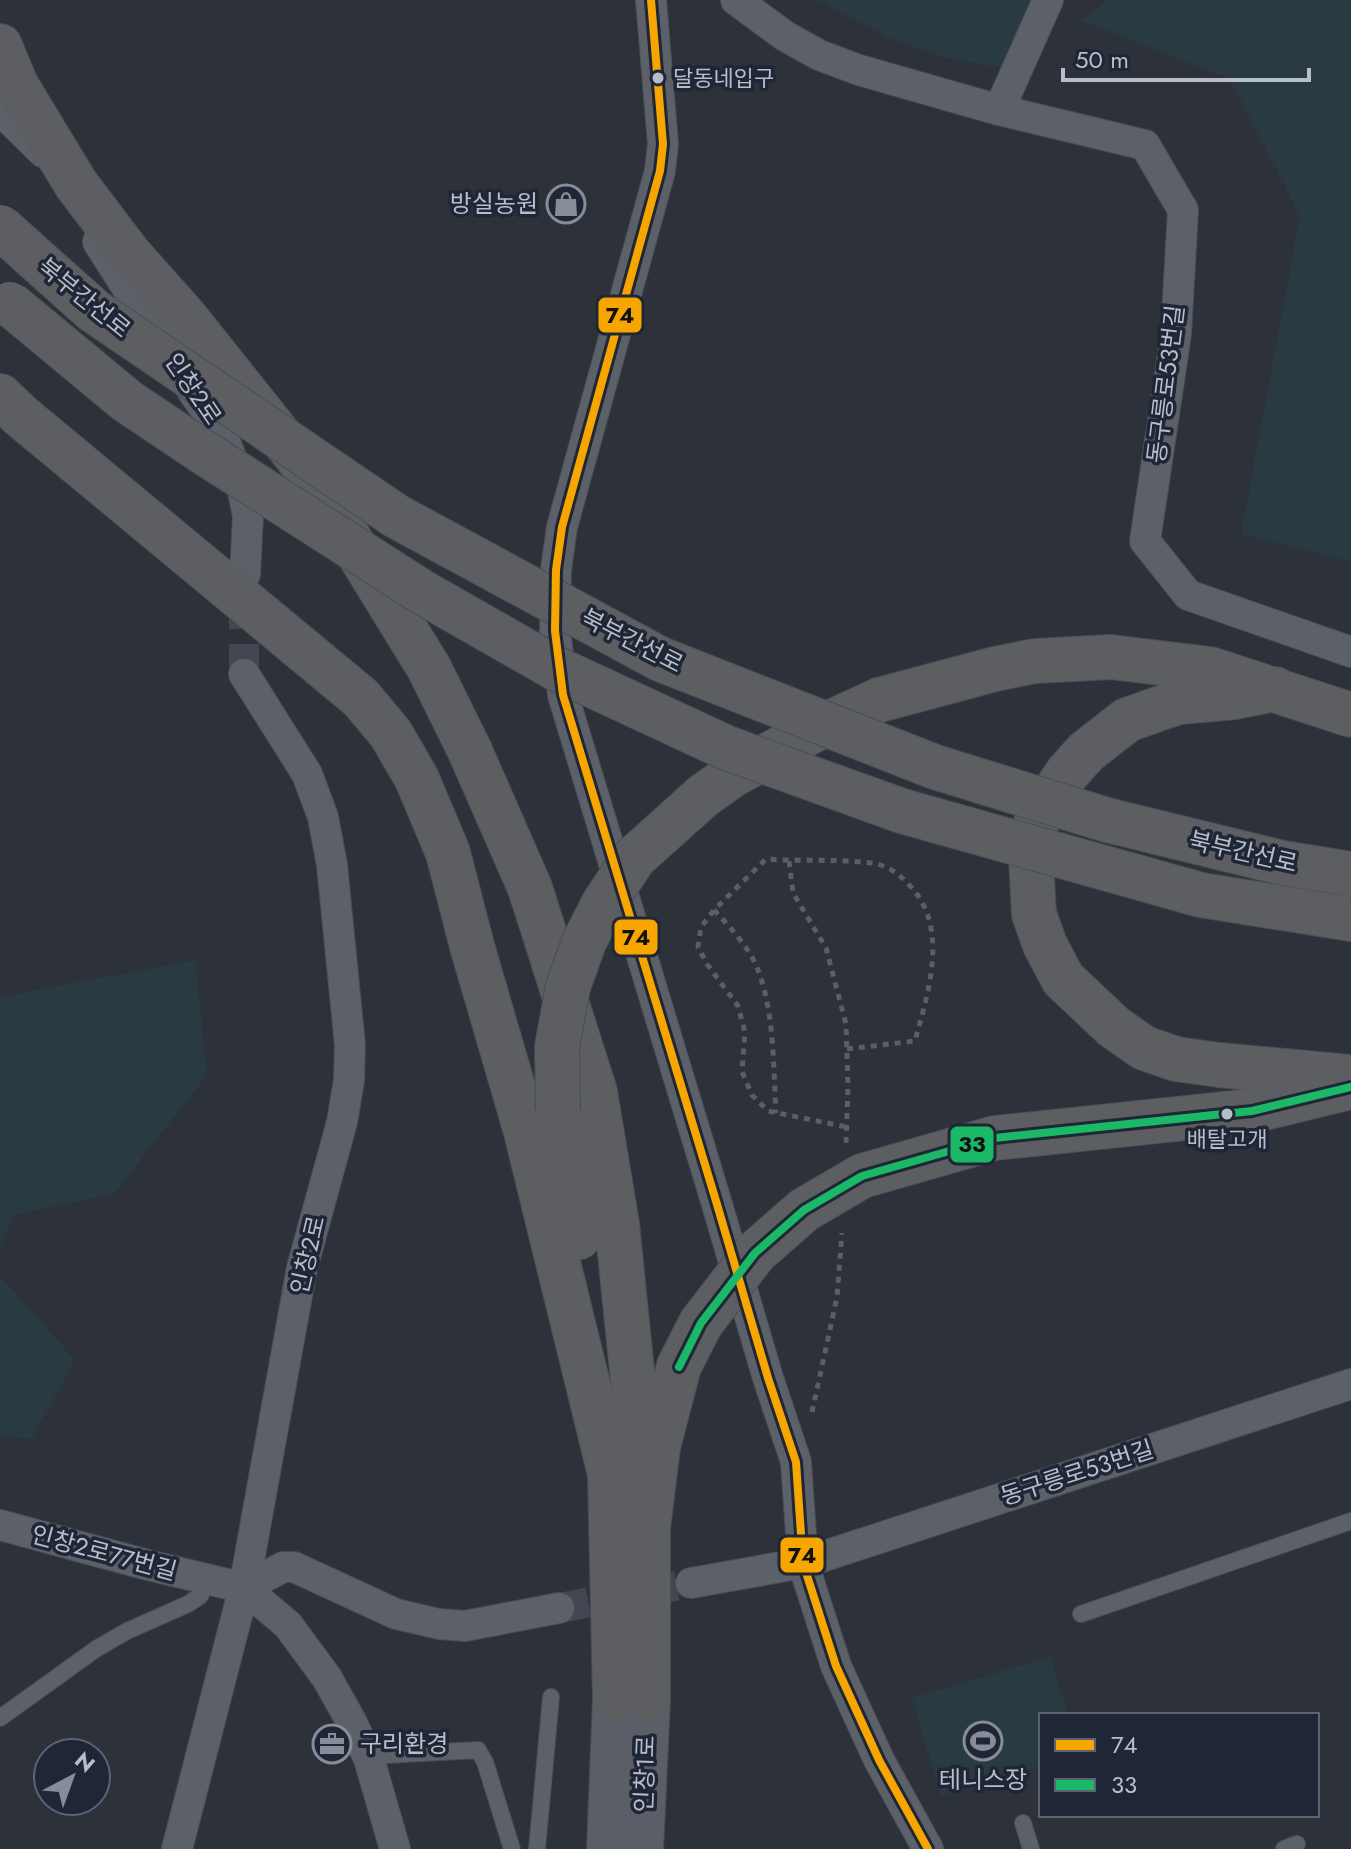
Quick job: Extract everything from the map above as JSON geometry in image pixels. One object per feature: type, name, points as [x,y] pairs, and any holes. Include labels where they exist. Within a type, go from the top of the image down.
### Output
[{"type":"highway","points":[[0,46],[16,85],[76,184],[129,254],[186,318],[308,471],[429,668],[470,751],[530,888],[595,1092],[617,1224],[648,1528]]},
{"type":"highway","name":"북부간선로","points":[[0,227],[94,311],[396,516],[660,659],[935,767],[1107,820],[1283,863],[1351,874]]},
{"type":"highway","name":"북부간선로","points":[[5,299],[127,401],[422,592],[557,669],[727,748],[902,811],[1007,842],[1201,895],[1351,919]]},
{"type":"highway","points":[[0,396],[361,698],[391,734],[417,779],[448,853],[525,1128],[610,1474]]},
{"type":"highway","points":[[632,1700],[610,1474],[580,1245],[558,1110],[557,1047],[568,987],[584,942],[604,903],[634,858],[703,796],[731,776],[810,732],[879,700],[1021,664],[1111,657],[1210,669],[1351,715]]},
{"type":"highway","points":[[1275,689],[1235,697],[1179,702],[1127,720],[1086,752],[1046,804],[1033,830],[1034,914],[1045,945],[1063,979],[1114,1027],[1144,1048],[1190,1061],[1351,1077]]},
{"type":"highway","points":[[632,1700],[658,1447],[679,1366],[701,1323],[755,1253],[804,1210],[862,1176],[995,1138],[1252,1111],[1351,1087]]},
{"type":"street","name":"동구릉로53번길","points":[[736,0],[785,36],[819,55],[859,70],[999,110],[1145,145],[1183,210],[1176,334],[1145,541],[1188,595],[1351,652]]},
{"type":"street","points":[[999,110],[1048,0]]},
{"type":"street","points":[[656,7],[663,144],[660,171],[562,527],[556,570],[555,631],[563,695],[796,1462],[803,1563],[836,1666],[879,1760],[928,1849]]},
{"type":"street","name":"인창2로","points":[[0,110],[76,184],[97,241],[220,429],[241,482],[248,516],[245,574]]},
{"type":"street","name":"인창2로","points":[[177,1849],[244,1588],[302,1268],[342,1122],[349,1080],[350,1045],[332,865],[323,817],[307,774],[244,674]]},
{"type":"street","name":"동구릉로53번길","points":[[691,1583],[803,1563],[1351,1384]]},
{"type":"street","name":"인창2로77번길","points":[[0,1525],[244,1588]]},
{"type":"street","points":[[395,1849],[367,1756],[327,1678],[288,1625],[244,1588],[283,1567],[294,1567],[396,1614],[439,1624],[465,1626],[559,1608]]},
{"type":"street","name":"인창1로","points":[[609,1849],[632,1700]]},
{"type":"street","name":"인창1로","points":[[632,1700],[641,1849]]},
{"type":"lane","points":[[1081,1614],[1351,1521]]},
{"type":"lane","name":"인창2로77번길","points":[[0,1718],[96,1649],[195,1600],[208,1579]]},
{"type":"lane","points":[[537,1849],[551,1697]]},
{"type":"lane","points":[[367,1756],[478,1750],[485,1762],[512,1849]]},
{"type":"lane","points":[[1023,1823],[1031,1849]]},
{"type":"path","points":[[847,1049],[915,1041],[931,985],[933,939],[922,900],[901,875],[880,865],[766,859],[714,910],[701,927],[698,947],[738,1006],[745,1032],[742,1072],[752,1095],[768,1111],[847,1127]]},
{"type":"path","points":[[789,861],[793,893],[826,948],[846,1024],[845,1156]]},
{"type":"path","points":[[714,910],[735,933],[753,960],[764,992],[770,1028],[776,1113]]},
{"type":"path","points":[[796,1462],[813,1408],[837,1297],[842,1229]]},
{"type":"shaded area","points":[[817,0],[1039,0],[1008,69],[945,58],[892,39]]},
{"type":"shaded area","points":[[1107,0],[1351,0],[1351,562],[1241,534],[1300,216],[1230,79],[1082,21]]},
{"type":"shaded area","points":[[195,960],[207,1075],[114,1194],[14,1215],[0,1247],[0,997]]},
{"type":"shaded area","points":[[0,1276],[75,1360],[32,1438],[0,1437]]},
{"type":"shaded area","name":"테니스장","points":[[1050,1657],[1067,1713],[1039,1713],[1039,1767],[941,1796],[912,1698]]},
{"type":"tunnel","points":[[244,588],[244,674]]},
{"type":"tunnel","points":[[559,1608],[691,1583]]},
{"type":"transit line","name":"74","points":[[651,0],[663,144],[660,171],[562,527],[556,570],[555,631],[563,695],[796,1462],[803,1563],[836,1666],[879,1760],[928,1849]]},
{"type":"transit line","name":"33","points":[[679,1367],[701,1323],[755,1253],[804,1210],[862,1176],[995,1138],[1252,1111],[1351,1087]]},
{"type":"place","name":"달동네입구","points":[[658,78]]},
{"type":"place","name":"방실농원","points":[[566,204]]},
{"type":"place","name":"배탈고개","points":[[1227,1114]]},
{"type":"place","name":"테니스장","points":[[983,1741]]},
{"type":"place","name":"구리환경","points":[[332,1744]]}]
